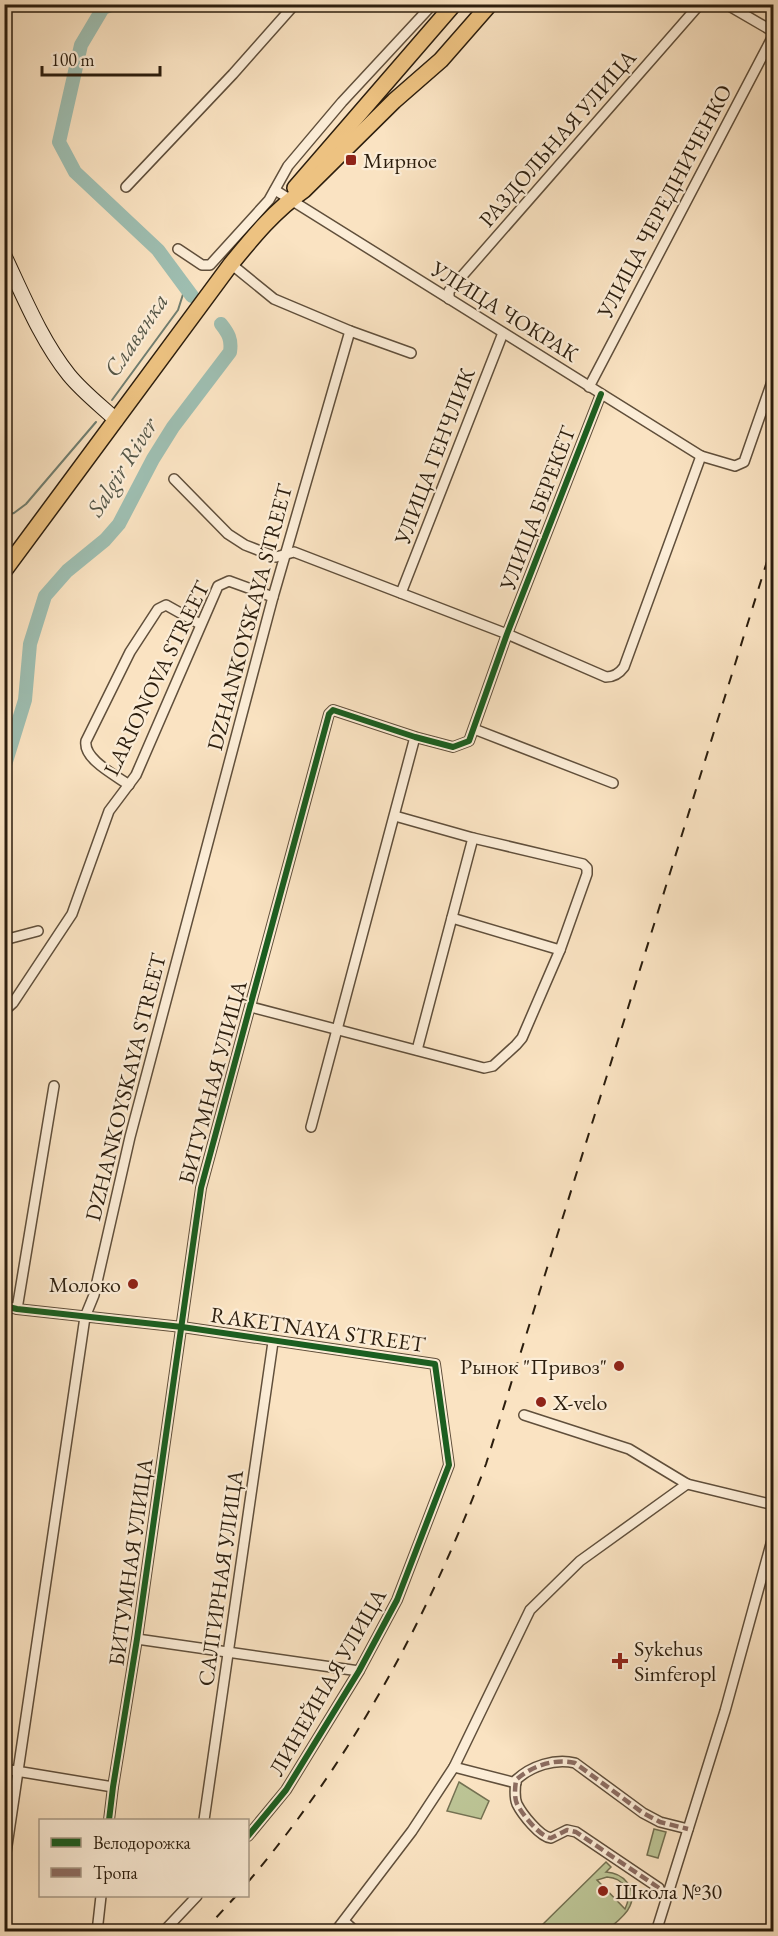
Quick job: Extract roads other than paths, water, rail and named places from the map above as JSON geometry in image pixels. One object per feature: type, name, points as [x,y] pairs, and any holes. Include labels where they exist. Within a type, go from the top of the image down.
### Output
[{"type":"main road","points":[[290,200],[297,183],[453,4]]},
{"type":"main road","points":[[441,60],[490,4]]},
{"type":"main road","points":[[4,571],[260,228],[304,190],[394,101],[441,60],[496,4]]},
{"type":"main road","points":[[4,255],[57,359],[83,390],[116,420]]},
{"type":"street","points":[[126,187],[233,74],[295,4]]},
{"type":"street","points":[[178,249],[202,265],[210,265],[275,190],[288,165],[342,102],[433,4]]},
{"type":"street","name":"РАЗДОЛЬНАЯ УЛИЦА","points":[[449,299],[449,291],[700,4]]},
{"type":"street","points":[[726,4],[774,33]]},
{"type":"street","name":"УЛИЦА ЧЕРЕДНИЧЕНКО","points":[[589,387],[774,33]]},
{"type":"street","name":"УЛИЦА ЧОКРАК","points":[[275,190],[701,456],[735,466],[746,459],[774,376]]},
{"type":"street","points":[[231,264],[274,299],[350,331],[411,352]]},
{"type":"street","name":"DZHANKOYSKAYA STREET","points":[[4,1866],[85,1317],[94,1295],[130,1137],[273,597],[350,331]]},
{"type":"street","name":"УЛИЦА ГЕНЧЛИК","points":[[401,593],[503,333]]},
{"type":"street","name":"УЛИЦА БЕРЕКЕТ","points":[[464,744],[469,741],[474,729],[507,634],[601,394]]},
{"type":"street","points":[[174,479],[228,534],[245,545],[276,557],[294,552],[507,634],[606,677],[616,675],[624,667],[701,456]]},
{"type":"street","name":"LARIONOVA STREET","points":[[5,1009],[72,914],[109,811],[135,775],[216,590],[229,581],[273,597]]},
{"type":"street","points":[[129,784],[90,757],[86,750],[86,741],[130,652],[158,609],[166,605],[200,624]]},
{"type":"street","name":"БИТУМНАЯ УЛИЦА","points":[[109,1819],[201,1188],[330,711],[333,710],[453,747],[464,744]]},
{"type":"street","points":[[474,729],[613,783]]},
{"type":"street","points":[[311,1127],[415,737]]},
{"type":"street","points":[[251,1006],[484,1068],[493,1066],[522,1038],[560,950],[587,874],[585,866],[395,816]]},
{"type":"street","points":[[417,1050],[473,838]]},
{"type":"street","points":[[452,918],[560,950]]},
{"type":"street","points":[[4,940],[38,931]]},
{"type":"street","points":[[17,1310],[54,1086]]},
{"type":"street","name":"RAKETNAYA STREET","points":[[4,1306],[17,1310],[182,1327],[435,1364]]},
{"type":"street","name":"RAKETNAYA STREET","points":[[4,1313],[17,1310]]},
{"type":"street","name":"САЛГИРНАЯ УЛИЦА","points":[[204,1819],[273,1342]]},
{"type":"street","name":"ЛИНЕЙНАЯ УЛИЦА","points":[[249,1835],[286,1790],[359,1671],[397,1600],[449,1465],[435,1364]]},
{"type":"street","points":[[524,1415],[629,1449],[687,1484],[774,1505]]},
{"type":"street","points":[[335,1932],[412,1831],[454,1767],[530,1610],[580,1561],[687,1484]]},
{"type":"street","points":[[656,1932],[725,1711],[774,1533]]},
{"type":"street","points":[[137,1639],[359,1671]]},
{"type":"street","points":[[658,1888],[576,1832],[567,1830],[550,1838],[542,1835],[518,1806],[516,1783],[521,1776],[552,1761],[564,1760],[575,1763],[643,1813],[660,1822],[688,1829]]},
{"type":"street","points":[[454,1767],[516,1783]]},
{"type":"street","points":[[4,1769],[113,1787]]},
{"type":"street","points":[[97,1932],[101,1897]]},
{"type":"street","points":[[163,1932],[194,1898]]},
{"type":"street","points":[[344,1920],[356,1932]]},
{"type":"waterway","name":"Salgir River","points":[[114,4],[103,8],[81,45],[59,142],[75,172],[158,250],[192,296]]},
{"type":"waterway","name":"Славянка","points":[[112,400],[178,310],[185,288]]},
{"type":"waterway","name":"Salgir River","points":[[4,768],[25,700],[30,644],[45,596],[67,571],[105,540],[119,524],[153,459],[173,427],[230,352],[229,336],[221,324]]},
{"type":"waterway","name":"Славянка","points":[[4,516],[14,513],[26,504],[96,422]]},
{"type":"railway","points":[[249,1881],[321,1786],[385,1684],[440,1576],[464,1521],[486,1464],[774,539]]},
{"type":"railway","points":[[203,1932],[235,1897]]},
{"type":"place","name":"Мирное","points":[[351,160]]},
{"type":"place","name":"Молоко","points":[[133,1284]]},
{"type":"place","name":"Рынок \"Привоз\"","points":[[619,1366]]},
{"type":"place","name":"X-velo","points":[[541,1402]]},
{"type":"place","name":"Sykehus Simferopl","points":[[620,1661]]},
{"type":"place","name":"Школа №30","points":[[603,1891]]}]
